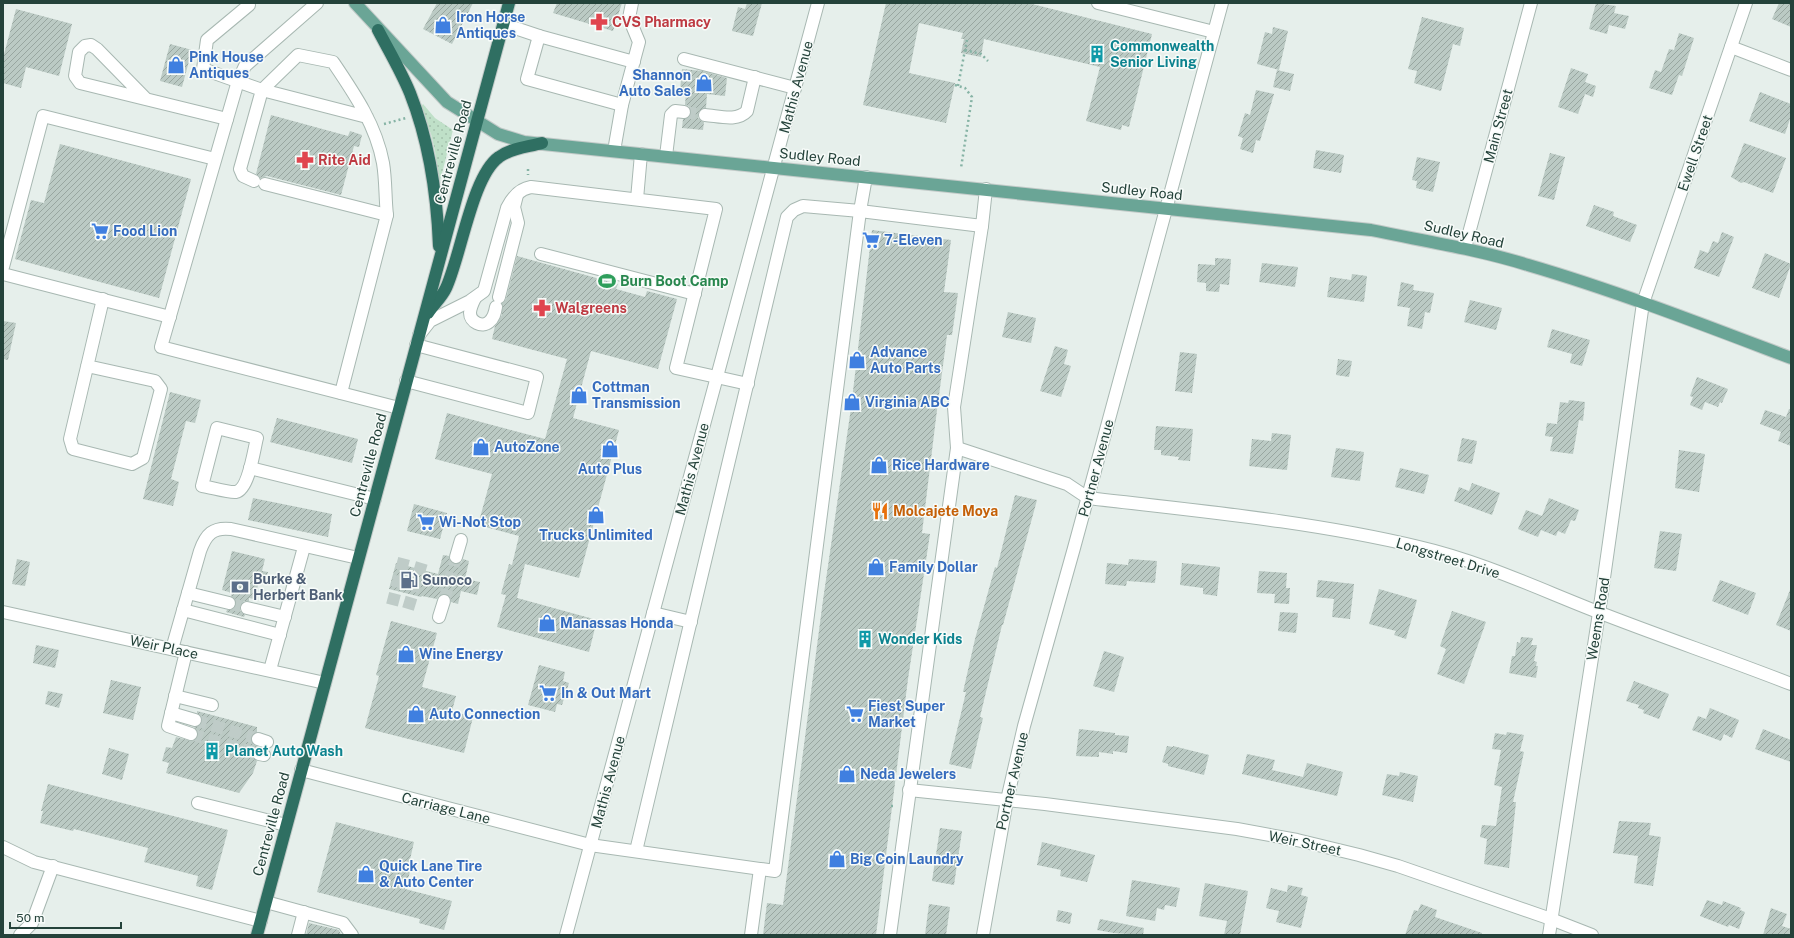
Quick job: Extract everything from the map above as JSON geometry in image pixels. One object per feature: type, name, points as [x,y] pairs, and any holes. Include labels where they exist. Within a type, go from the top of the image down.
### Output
[{"type":"highway","name":"Centreville Road","points":[[257,935],[509,3]]},
{"type":"highway","points":[[378,30],[399,69],[410,94],[423,136],[435,198],[440,258]]},
{"type":"highway","points":[[423,318],[446,289],[480,185],[488,168],[496,159],[507,152],[542,144]]},
{"type":"main road","name":"Sudley Road","points":[[355,3],[378,30],[447,102],[476,122],[508,137],[542,144],[1371,230],[1465,248],[1527,264],[1643,303],[1791,358]]},
{"type":"street","points":[[317,3],[245,66],[238,81],[161,347],[399,408]]},
{"type":"street","points":[[614,151],[622,105],[639,42],[629,18],[632,3]]},
{"type":"street","name":"Mathis Avenue","points":[[566,935],[818,3]]},
{"type":"street","points":[[1098,3],[1214,32]]},
{"type":"street","name":"Portner Avenue","points":[[983,935],[1006,800],[1026,719],[1088,498],[1222,3]]},
{"type":"street","name":"Main Street","points":[[1465,248],[1531,3]]},
{"type":"street","name":"Ewell Street","points":[[1643,303],[1746,3]]},
{"type":"street","points":[[249,5],[207,40],[204,69],[262,90],[367,118]]},
{"type":"street","points":[[503,24],[539,36],[634,62]]},
{"type":"street","points":[[539,36],[527,79],[622,105]]},
{"type":"street","points":[[146,99],[97,49],[90,45],[85,46],[79,52],[75,76],[80,84],[227,119]]},
{"type":"street","points":[[1731,48],[1791,70]]},
{"type":"street","points":[[342,393],[387,215],[387,193],[383,163],[378,142],[357,97],[333,62],[298,55],[262,90],[240,169],[243,176],[259,182],[387,215]]},
{"type":"street","points":[[684,59],[795,88]]},
{"type":"street","points":[[705,115],[730,118],[740,117],[747,111],[756,77]]},
{"type":"street","points":[[666,156],[671,115],[675,111],[684,112]]},
{"type":"street","points":[[3,267],[43,116],[216,159]]},
{"type":"street","points":[[637,199],[641,154]]},
{"type":"street","points":[[860,211],[866,177]]},
{"type":"street","points":[[406,381],[528,413],[537,377],[417,340],[430,321],[475,298],[484,291],[505,212],[511,200],[517,194],[531,187],[716,209],[676,368],[748,384]]},
{"type":"street","points":[[890,935],[957,448],[954,407],[982,226],[986,190]]},
{"type":"street","points":[[475,298],[469,314],[470,318],[477,323],[482,324],[490,322],[494,316],[498,302],[518,223],[514,207],[517,194]]},
{"type":"street","points":[[636,851],[787,217],[794,210],[803,206],[860,211],[982,226]]},
{"type":"street","name":"Carriage Lane","points":[[301,770],[590,845],[775,871],[860,211]]},
{"type":"street","points":[[541,254],[695,294]]},
{"type":"street","points":[[3,274],[170,317]]},
{"type":"street","points":[[87,366],[155,381],[161,389],[143,458],[132,464],[73,449],[70,440],[87,366],[103,299]]},
{"type":"street","name":"Weems Road","points":[[1549,935],[1599,612],[1643,303]]},
{"type":"street","points":[[216,428],[257,438],[250,468],[246,482],[242,489],[236,492],[202,486],[216,428]]},
{"type":"street","points":[[957,448],[1067,484],[1088,498]]},
{"type":"street","points":[[250,468],[374,499]]},
{"type":"street","name":"Longstreet Drive","points":[[1088,498],[1321,527],[1420,547],[1491,570],[1791,684]]},
{"type":"street","points":[[172,649],[202,544],[211,531],[221,528],[231,529],[358,558]]},
{"type":"street","points":[[456,558],[461,540]]},
{"type":"street","points":[[270,670],[304,546]]},
{"type":"street","points":[[188,592],[229,603]]},
{"type":"street","points":[[440,617],[444,601]]},
{"type":"street","points":[[247,608],[284,617]]},
{"type":"street","points":[[183,610],[280,634]]},
{"type":"street","name":"Weir Place","points":[[3,612],[325,683]]},
{"type":"street","points":[[653,613],[691,622]]},
{"type":"street","points":[[186,652],[174,696],[168,726],[191,734]]},
{"type":"street","points":[[174,696],[212,705]]},
{"type":"street","points":[[170,713],[195,720]]},
{"type":"street","name":"Weir Street","points":[[909,790],[1006,800],[1237,829],[1297,840],[1359,854],[1398,866],[1551,919],[1592,935]]},
{"type":"street","points":[[198,803],[286,825]]},
{"type":"street","points":[[3,847],[34,862],[261,921]]},
{"type":"street","points":[[20,935],[32,923],[53,866]]},
{"type":"street","points":[[751,935],[760,869]]},
{"type":"street","points":[[266,902],[343,923],[352,935]]},
{"type":"street","points":[[298,935],[304,912]]},
{"type":"path","points":[[961,168],[972,99],[967,90],[956,86],[967,40]]},
{"type":"path","points":[[964,50],[981,54],[988,61]]},
{"type":"path","points":[[378,126],[409,117]]},
{"type":"green space","points":[[423,104],[435,118],[453,130],[439,185],[435,151],[431,134],[420,108]]},
{"type":"building","name":"Iron Horse Antiques","points":[[437,3],[473,3],[452,44],[423,29]]},
{"type":"building","name":"CVS Pharmacy","points":[[557,3],[622,3],[613,31],[553,13]]},
{"type":"building","points":[[747,3],[762,3],[753,36],[732,31],[738,7],[745,9]]},
{"type":"building","name":"Commonwealth Senior Living","points":[[886,3],[1028,3],[1152,34],[1129,127],[1122,125],[1121,130],[1086,121],[1100,67],[984,39],[981,57],[961,53],[964,39],[961,39],[963,33],[919,23],[909,73],[955,83],[946,123],[863,105]]},
{"type":"building","points":[[1596,3],[1616,6],[1614,13],[1629,16],[1625,29],[1609,25],[1607,34],[1589,29]]},
{"type":"building","points":[[1779,3],[1791,3],[1791,27],[1772,19]]},
{"type":"building","points":[[16,9],[72,24],[59,76],[26,67],[21,88],[3,83],[3,58]]},
{"type":"building","points":[[1422,17],[1464,28],[1460,46],[1453,44],[1441,91],[1414,83],[1417,71],[1408,69]]},
{"type":"building","points":[[1273,27],[1288,31],[1279,70],[1257,64],[1265,32],[1272,34]]},
{"type":"building","points":[[1679,33],[1694,38],[1682,76],[1679,75],[1672,95],[1649,88],[1655,70],[1661,72],[1669,49],[1674,50]]},
{"type":"building","name":"Pink House Antiques","points":[[170,44],[192,50],[182,87],[160,81]]},
{"type":"building","points":[[1571,68],[1588,74],[1585,82],[1596,86],[1593,97],[1585,94],[1578,114],[1558,107]]},
{"type":"building","name":"Shannon Auto Sales","points":[[682,69],[702,71],[727,78],[725,96],[707,94],[706,108],[699,111],[698,118],[704,122],[703,130],[682,128],[683,119],[690,117],[691,112],[689,106],[685,105],[686,92],[680,91]]},
{"type":"building","points":[[1277,70],[1294,74],[1290,91],[1273,87]]},
{"type":"building","points":[[1256,90],[1274,94],[1260,141],[1256,140],[1253,153],[1240,149],[1243,138],[1238,136],[1245,113],[1250,115]]},
{"type":"building","points":[[1760,92],[1791,104],[1791,116],[1785,134],[1749,121]]},
{"type":"building","name":"Rite Aid","points":[[271,115],[348,136],[350,131],[362,135],[359,147],[354,146],[341,195],[267,176],[261,178],[256,174]]},
{"type":"building","points":[[1744,143],[1786,158],[1773,193],[1744,182],[1741,183],[1731,177]]},
{"type":"building","name":"Food Lion","points":[[60,144],[191,179],[159,298],[15,259],[31,200],[44,203]]},
{"type":"building","points":[[1316,150],[1344,155],[1341,173],[1313,168]]},
{"type":"building","points":[[1550,153],[1565,157],[1554,200],[1538,196]]},
{"type":"building","points":[[1417,157],[1440,162],[1433,192],[1416,188],[1417,181],[1412,180]]},
{"type":"building","points":[[1594,205],[1614,212],[1613,216],[1637,225],[1630,242],[1586,226]]},
{"type":"building","points":[[872,230],[951,240],[944,292],[958,293],[952,335],[947,335],[936,418],[922,533],[930,534],[908,679],[876,935],[763,935],[767,903],[783,905],[823,600],[851,408]]},
{"type":"building","points":[[1722,232],[1734,237],[1719,277],[1694,268],[1700,250],[1708,253],[1713,241],[1718,243]]},
{"type":"building","points":[[1765,253],[1791,264],[1779,298],[1752,288]]},
{"type":"building","points":[[517,256],[618,284],[616,289],[645,297],[647,291],[677,299],[658,369],[591,351],[573,418],[619,430],[579,578],[525,564],[517,598],[597,620],[589,652],[497,627],[506,595],[501,594],[509,564],[512,565],[519,536],[478,525],[492,474],[435,459],[447,413],[545,439],[567,359],[492,339],[495,326],[502,315],[502,303],[506,299]]},
{"type":"building","points":[[1215,258],[1231,259],[1229,285],[1220,284],[1219,292],[1206,291],[1206,283],[1197,282],[1198,264],[1215,265]]},
{"type":"building","points":[[1262,263],[1298,267],[1295,287],[1259,282]]},
{"type":"building","points":[[1352,274],[1367,276],[1364,302],[1327,297],[1330,277],[1351,280]]},
{"type":"building","points":[[1401,282],[1414,285],[1413,290],[1434,293],[1430,313],[1425,312],[1422,329],[1407,326],[1410,308],[1397,306]]},
{"type":"building","points":[[1470,300],[1502,308],[1496,330],[1464,322]]},
{"type":"building","points":[[1008,312],[1036,318],[1031,343],[1002,337]]},
{"type":"building","points":[[3,321],[16,323],[8,360],[3,359]]},
{"type":"building","points":[[1552,329],[1590,340],[1582,366],[1570,363],[1572,354],[1547,347]]},
{"type":"building","points":[[1055,346],[1068,350],[1064,364],[1071,366],[1061,397],[1040,391]]},
{"type":"building","points":[[1180,352],[1197,354],[1192,393],[1175,391]]},
{"type":"building","points":[[1338,359],[1352,361],[1349,377],[1336,375]]},
{"type":"building","points":[[1697,377],[1728,389],[1722,403],[1720,402],[1718,407],[1705,402],[1702,410],[1690,405],[1693,397],[1690,396]]},
{"type":"building","points":[[170,392],[201,400],[195,423],[186,421],[171,479],[179,482],[173,506],[143,499]]},
{"type":"building","points":[[1569,400],[1585,402],[1583,421],[1579,420],[1573,454],[1550,451],[1553,437],[1545,436],[1547,423],[1557,424],[1560,402],[1568,403]]},
{"type":"building","points":[[1789,409],[1791,409],[1791,446],[1778,441],[1781,432],[1760,424],[1765,410],[1786,417]]},
{"type":"building","points":[[277,418],[358,439],[352,463],[270,442]]},
{"type":"building","points":[[1156,426],[1193,429],[1190,461],[1178,460],[1179,457],[1161,455],[1161,450],[1154,450]]},
{"type":"building","points":[[1272,433],[1291,435],[1287,470],[1249,466],[1252,439],[1271,441]]},
{"type":"building","points":[[1462,438],[1477,441],[1472,464],[1457,461]]},
{"type":"building","points":[[1336,448],[1364,452],[1360,481],[1331,477]]},
{"type":"building","points":[[1679,450],[1705,454],[1699,492],[1675,488]]},
{"type":"building","points":[[1400,468],[1429,475],[1424,494],[1395,487]]},
{"type":"building","points":[[1472,483],[1500,493],[1492,515],[1454,501],[1459,487],[1469,491]]},
{"type":"building","points":[[1015,495],[1037,500],[1002,625],[980,717],[983,718],[971,769],[949,764],[966,692],[963,692],[975,639],[995,567],[997,568]]},
{"type":"building","points":[[253,498],[332,514],[328,537],[248,520]]},
{"type":"building","points":[[1549,498],[1579,510],[1575,521],[1571,520],[1565,534],[1558,531],[1556,536],[1541,530],[1538,537],[1518,529],[1526,510],[1542,516]]},
{"type":"building","name":"Wi-Not Stop","points":[[414,504],[447,513],[440,539],[407,531]]},
{"type":"building","points":[[1660,531],[1682,534],[1676,571],[1654,568]]},
{"type":"building","name":"Burke & Herbert Bank","points":[[232,551],[265,559],[262,571],[268,572],[265,584],[259,582],[254,599],[249,598],[249,601],[244,601],[240,606],[240,611],[245,615],[244,617],[226,612],[227,610],[235,608],[236,601],[231,596],[232,593],[222,590]]},
{"type":"building","points":[[443,555],[449,556],[450,562],[454,564],[461,563],[463,559],[469,561],[465,579],[480,582],[477,595],[461,591],[458,604],[451,602],[450,596],[446,594],[439,595],[437,599],[421,597],[389,589],[396,563],[438,574]]},
{"type":"building","points":[[17,559],[30,562],[25,586],[12,584]]},
{"type":"building","points":[[1129,559],[1157,561],[1155,583],[1127,581],[1126,586],[1105,584],[1107,563],[1128,565]]},
{"type":"building","points":[[1182,563],[1220,567],[1217,596],[1203,594],[1203,588],[1180,585]]},
{"type":"building","points":[[1259,571],[1287,573],[1286,588],[1290,588],[1289,604],[1274,603],[1275,594],[1257,593]]},
{"type":"building","points":[[1318,580],[1354,584],[1350,619],[1332,617],[1334,599],[1316,597]]},
{"type":"building","points":[[1720,580],[1756,593],[1748,615],[1712,601]]},
{"type":"building","points":[[1379,589],[1417,600],[1406,639],[1394,635],[1396,631],[1369,624]]},
{"type":"building","points":[[1791,590],[1791,631],[1776,625]]},
{"type":"building","points":[[1452,611],[1486,622],[1464,684],[1437,674],[1446,649],[1440,646]]},
{"type":"building","points":[[1280,612],[1298,613],[1296,633],[1278,631]]},
{"type":"building","name":"Auto Connection","points":[[391,621],[437,633],[422,687],[456,696],[452,711],[473,717],[464,753],[365,728],[379,676],[376,675]]},
{"type":"building","points":[[1521,637],[1533,638],[1531,645],[1537,645],[1534,661],[1537,662],[1536,666],[1538,666],[1536,678],[1509,673],[1512,656],[1515,656],[1517,642],[1520,643]]},
{"type":"building","points":[[36,645],[59,650],[55,668],[33,663]]},
{"type":"building","points":[[1104,651],[1124,657],[1114,692],[1093,686]]},
{"type":"building","name":"In & Out Mart","points":[[539,665],[565,672],[563,681],[569,683],[562,705],[557,704],[555,712],[528,705]]},
{"type":"building","points":[[111,680],[141,687],[133,720],[103,713]]},
{"type":"building","points":[[1634,681],[1669,694],[1659,719],[1643,713],[1644,710],[1638,708],[1639,705],[1626,701]]},
{"type":"building","points":[[48,691],[63,694],[59,708],[45,704]]},
{"type":"building","points":[[1710,708],[1739,720],[1732,738],[1724,734],[1721,741],[1692,730],[1698,716],[1706,719]]},
{"type":"building","name":"Planet Auto Wash","points":[[197,711],[257,727],[257,732],[253,734],[251,740],[253,744],[258,747],[254,749],[252,753],[252,757],[257,761],[253,773],[239,793],[166,773],[169,763],[162,761],[166,747],[172,748],[176,737],[192,741],[198,737],[198,732],[194,727],[200,725],[202,719]]},
{"type":"building","points":[[1079,729],[1129,736],[1127,753],[1113,751],[1113,754],[1099,752],[1099,757],[1076,756]]},
{"type":"building","points":[[1763,729],[1791,740],[1791,762],[1755,749]]},
{"type":"building","points":[[1507,732],[1524,735],[1520,751],[1524,752],[1513,802],[1516,802],[1509,868],[1484,864],[1487,839],[1480,837],[1482,825],[1496,826],[1502,787],[1494,785],[1501,750],[1492,749],[1495,733],[1506,735]]},
{"type":"building","points":[[1167,746],[1173,746],[1209,755],[1204,775],[1168,766],[1168,764],[1162,762]]},
{"type":"building","points":[[109,748],[129,754],[122,780],[102,774]]},
{"type":"building","points":[[1247,754],[1275,760],[1272,770],[1303,777],[1307,763],[1343,772],[1337,796],[1242,774]]},
{"type":"building","points":[[1400,772],[1418,776],[1413,802],[1382,795],[1387,774],[1399,776]]},
{"type":"building","points":[[48,784],[228,830],[212,890],[196,886],[198,876],[144,862],[148,848],[74,829],[73,831],[40,823],[43,811],[41,811]]},
{"type":"building","points":[[1619,821],[1651,823],[1649,835],[1661,837],[1653,886],[1634,883],[1638,856],[1613,853]]},
{"type":"building","name":"Quick Lane Tire & Auto Center","points":[[336,822],[414,842],[409,864],[412,865],[405,889],[452,901],[444,930],[419,923],[420,919],[317,892]]},
{"type":"building","points":[[940,828],[962,831],[954,885],[932,881]]},
{"type":"building","points":[[1042,842],[1095,855],[1087,882],[1060,876],[1061,870],[1037,865]]},
{"type":"building","points":[[1132,880],[1180,888],[1176,907],[1165,905],[1164,910],[1157,908],[1155,921],[1126,916]]},
{"type":"building","points":[[1205,883],[1248,891],[1240,935],[1224,935],[1227,921],[1199,916]]},
{"type":"building","points":[[1288,885],[1303,888],[1301,895],[1308,897],[1301,928],[1276,922],[1279,911],[1266,908],[1271,888],[1287,892]]},
{"type":"building","points":[[1707,900],[1722,905],[1723,901],[1741,908],[1740,910],[1745,912],[1739,929],[1729,925],[1728,927],[1700,916]]},
{"type":"building","points":[[929,904],[950,907],[946,935],[925,935]]},
{"type":"building","points":[[1421,904],[1437,910],[1435,917],[1482,933],[1482,935],[1405,935],[1414,910],[1418,911]]},
{"type":"building","points":[[1771,908],[1787,914],[1782,926],[1791,929],[1791,935],[1763,935]]},
{"type":"building","points":[[1058,910],[1072,913],[1070,924],[1056,921]]},
{"type":"building","points":[[1100,919],[1144,928],[1143,935],[1097,930]]},
{"type":"building","points":[[309,923],[339,930],[341,935],[306,935]]},
{"type":"tunnel","points":[[684,112],[705,115]]},
{"type":"tunnel","points":[[392,605],[405,555]]},
{"type":"tunnel","points":[[444,601],[456,557]]},
{"type":"tunnel","points":[[408,609],[423,559]]},
{"type":"tunnel","points":[[229,603],[247,608]]},
{"type":"tunnel","points":[[195,720],[258,739]]},
{"type":"tunnel","points":[[191,734],[259,754]]},
{"type":"place","name":"CVS Pharmacy","points":[[599,22]]},
{"type":"place","name":"Iron Horse Antiques","points":[[443,25]]},
{"type":"place","name":"Commonwealth Senior Living","points":[[1097,54]]},
{"type":"place","name":"Pink House Antiques","points":[[176,65]]},
{"type":"place","name":"Shannon Auto Sales","points":[[704,83]]},
{"type":"place","name":"Rite Aid","points":[[305,160]]},
{"type":"place","name":"Food Lion","points":[[100,231]]},
{"type":"place","name":"7-Eleven","points":[[871,240]]},
{"type":"place","name":"Burn Boot Camp","points":[[607,281]]},
{"type":"place","name":"Walgreens","points":[[542,308]]},
{"type":"place","name":"Advance Auto Parts","points":[[857,360]]},
{"type":"place","name":"Cottman Transmission","points":[[579,395]]},
{"type":"place","name":"Virginia ABC","points":[[852,402]]},
{"type":"place","name":"AutoZone","points":[[481,447]]},
{"type":"place","name":"Auto Plus","points":[[610,449]]},
{"type":"place","name":"Rice Hardware","points":[[879,465]]},
{"type":"place","name":"Molcajete Moya","points":[[880,511]]},
{"type":"place","name":"Trucks Unlimited","points":[[596,515]]},
{"type":"place","name":"Wi-Not Stop","points":[[426,522]]},
{"type":"place","name":"Family Dollar","points":[[876,567]]},
{"type":"place","name":"Sunoco","points":[[409,580]]},
{"type":"place","name":"Burke & Herbert Bank","points":[[240,587]]},
{"type":"place","name":"Manassas Honda","points":[[547,623]]},
{"type":"place","name":"Wonder Kids","points":[[865,639]]},
{"type":"place","name":"Wine Energy","points":[[406,654]]},
{"type":"place","name":"In & Out Mart","points":[[548,693]]},
{"type":"place","name":"Auto Connection","points":[[416,714]]},
{"type":"place","name":"Fiest Super Market","points":[[855,714]]},
{"type":"place","name":"Planet Auto Wash","points":[[212,751]]},
{"type":"place","name":"Neda Jewelers","points":[[847,774]]},
{"type":"place","name":"Big Coin Laundry","points":[[837,859]]},
{"type":"place","name":"Quick Lane Tire & Auto Center","points":[[366,874]]}]
